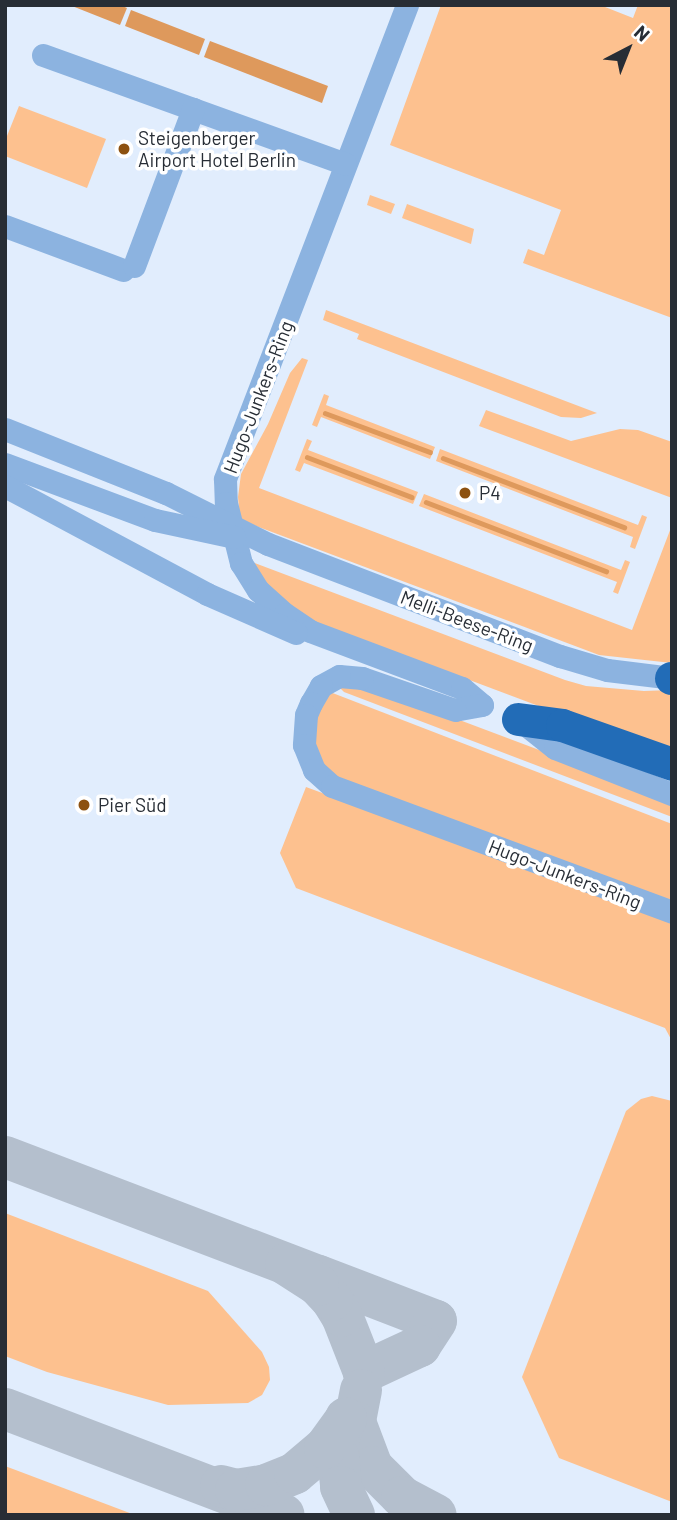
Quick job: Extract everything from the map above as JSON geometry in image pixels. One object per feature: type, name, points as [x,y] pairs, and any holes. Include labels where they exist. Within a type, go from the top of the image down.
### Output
[{"type":"highway","points":[[518,719],[562,725],[672,764]]},
{"type":"street","name":"Hugo-Junkers-Ring","points":[[407,5],[345,164],[306,275],[225,479],[228,520],[245,569],[258,590],[285,614],[310,631],[462,688],[482,705]]},
{"type":"street","points":[[43,55],[345,164]]},
{"type":"street","points":[[5,226],[128,268],[193,109]]},
{"type":"street","name":"Melli-Beese-Ring","points":[[5,429],[166,493],[268,544],[560,656],[607,670],[672,678]]},
{"type":"street","name":"Melli-Beese-Ring","points":[[5,464],[155,520],[268,544]]},
{"type":"street","name":"Hugo-Junkers-Ring","points":[[5,486],[207,594],[357,660],[482,705],[672,781]]},
{"type":"street","name":"Hugo-Junkers-Ring","points":[[482,705],[455,710],[362,678],[339,676],[321,686],[311,703],[306,715],[304,745],[314,770],[332,786],[672,912]]},
{"type":"street","points":[[518,719],[555,748],[672,794]]},
{"type":"shaded area","points":[[120,5],[127,8],[120,25],[72,6]]},
{"type":"shaded area","points":[[441,5],[600,5],[633,18],[638,5],[672,5],[672,318],[523,263],[528,249],[544,255],[561,210],[390,145]]},
{"type":"shaded area","points":[[131,10],[205,39],[199,55],[125,26]]},
{"type":"shaded area","points":[[210,41],[328,86],[322,103],[204,57]]},
{"type":"shaded area","points":[[19,106],[106,139],[87,188],[5,156],[5,141]]},
{"type":"shaded area","points":[[370,195],[395,204],[391,214],[367,205]]},
{"type":"shaded area","points":[[407,204],[474,229],[471,244],[402,218]]},
{"type":"shaded area","points":[[326,310],[597,413],[581,418],[561,417],[357,339],[359,334],[323,320]]},
{"type":"shaded area","points":[[302,358],[308,360],[259,488],[632,630],[672,525],[672,663],[599,655],[240,520],[238,497],[241,474],[268,424],[290,373]]},
{"type":"shaded area","points":[[324,394],[329,396],[326,405],[435,447],[430,459],[321,417],[317,427],[312,425]]},
{"type":"shaded area","points":[[486,410],[571,441],[620,429],[638,430],[672,442],[672,498],[479,426]]},
{"type":"shaded area","points":[[307,439],[312,441],[308,450],[418,492],[413,504],[304,463],[300,472],[295,470]]},
{"type":"shaded area","points":[[440,449],[638,525],[642,515],[647,517],[635,549],[630,547],[633,537],[436,461]]},
{"type":"shaded area","points":[[424,494],[621,570],[625,560],[630,562],[618,594],[613,592],[617,582],[419,506]]},
{"type":"shaded area","points":[[252,562],[565,680],[586,686],[644,691],[672,690],[672,756],[310,620],[273,592]]},
{"type":"shaded area","points":[[350,685],[385,692],[672,800],[672,817],[344,692],[339,687]]},
{"type":"shaded area","points":[[330,692],[672,824],[672,904],[330,775],[312,750],[317,712]]},
{"type":"shaded area","points":[[306,787],[672,922],[672,1041],[665,1028],[296,888],[280,853]]},
{"type":"shaded area","points":[[652,1096],[672,1101],[672,1502],[559,1458],[522,1377],[626,1111],[641,1099]]},
{"type":"shaded area","points":[[5,1213],[208,1291],[262,1352],[269,1367],[270,1380],[262,1395],[248,1403],[168,1405],[47,1372],[5,1356]]},
{"type":"shaded area","points":[[5,1466],[135,1515],[5,1515]]},
{"type":"waterway","points":[[325,413],[430,452]]},
{"type":"waterway","points":[[307,457],[412,497]]},
{"type":"waterway","points":[[443,458],[624,527]]},
{"type":"waterway","points":[[426,502],[606,571]]},
{"type":"taxiway","points":[[5,1157],[436,1321],[420,1346],[364,1372],[342,1316],[332,1300],[318,1285],[286,1264]]},
{"type":"taxiway","points":[[361,1390],[355,1422],[372,1467],[402,1497],[436,1515]]},
{"type":"taxiway","points":[[5,1409],[284,1515]]},
{"type":"taxiway","points":[[346,1418],[339,1438],[338,1456],[341,1487],[354,1515]]},
{"type":"taxiway","points":[[221,1486],[236,1490],[266,1485],[295,1473],[325,1448],[346,1419]]},
{"type":"place","name":"Steigenberger Airport Hotel Berlin","points":[[124,149]]},
{"type":"place","name":"P4","points":[[465,493]]},
{"type":"place","name":"Pier Süd","points":[[84,805]]}]
